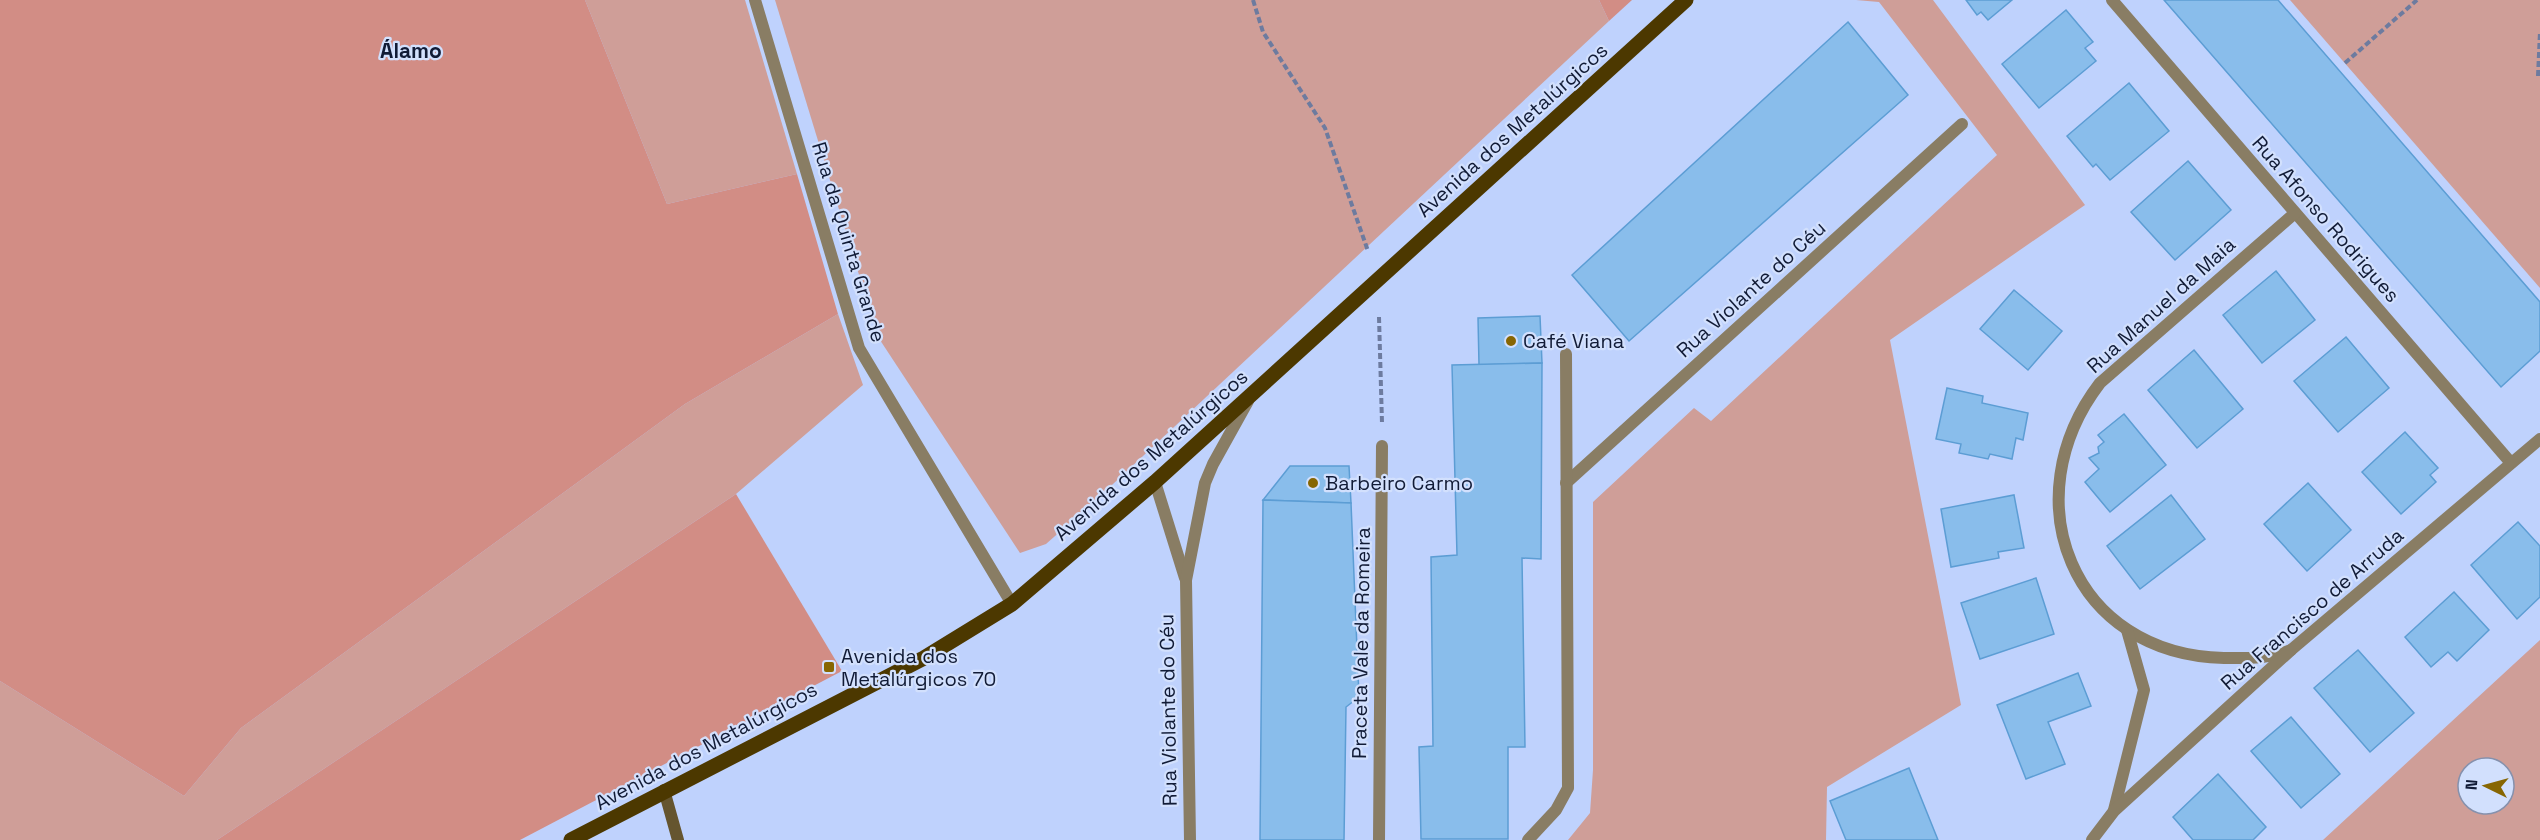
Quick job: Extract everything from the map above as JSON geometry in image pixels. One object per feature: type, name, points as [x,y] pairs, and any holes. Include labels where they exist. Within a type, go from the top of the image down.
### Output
[{"type":"main road","name":"Avenida dos Metalúrgicos","points":[[571,840],[924,657],[1012,604],[1155,482],[1686,0]]},
{"type":"main road","points":[[664,790],[678,840]]},
{"type":"street","name":"Rua da Quinta Grande","points":[[755,0],[859,348],[1012,604]]},
{"type":"street","name":"Rua Afonso Rodrigues","points":[[2112,0],[2511,463]]},
{"type":"street","name":"Rua Violante do Céu","points":[[1566,483],[1962,124]]},
{"type":"street","name":"Rua Manuel da Maia","points":[[2291,650],[2274,657],[2198,657],[2157,645],[2127,630],[2106,612],[2083,585],[2067,552],[2058,507],[2061,470],[2068,440],[2085,403],[2100,383],[2295,213]]},
{"type":"street","points":[[1528,840],[1556,810],[1568,788],[1566,354]]},
{"type":"street","name":"Rua Violante do Céu","points":[[1190,840],[1186,580],[1206,483],[1213,464],[1251,395]]},
{"type":"street","name":"Rua Francisco de Arruda","points":[[2114,812],[2291,650],[2540,439]]},
{"type":"street","name":"Praceta Vale da Romeira","points":[[1379,840],[1382,446]]},
{"type":"street","name":"Rua Violante do Céu","points":[[1155,482],[1186,580]]},
{"type":"street","points":[[2092,840],[2114,812],[2144,690],[2127,630]]},
{"type":"path","points":[[1253,0],[1263,32],[1325,128],[1378,280],[1382,446]]},
{"type":"path","points":[[2345,63],[2417,0]]},
{"type":"path","points":[[2538,76],[2540,32]]},
{"type":"shaded area","points":[[0,0],[585,0],[667,204],[797,174],[838,314],[685,404],[241,728],[184,796],[0,681]]},
{"type":"shaded area","points":[[585,0],[745,0],[797,174],[667,204]]},
{"type":"shaded area","points":[[775,0],[1599,0],[1609,21],[1098,498],[1046,544],[1020,553],[878,337]]},
{"type":"shaded area","points":[[1599,0],[1632,0],[1609,21]]},
{"type":"shaded area","points":[[1856,0],[1933,0],[2085,205],[1890,340],[1961,705],[1827,787],[1826,840],[1568,840],[1590,813],[1593,770],[1593,502],[1694,408],[1711,421],[1997,155],[1879,2]]},
{"type":"shaded area","points":[[2290,0],[2540,0],[2540,288]]},
{"type":"shaded area","points":[[838,314],[863,385],[736,494],[217,840],[0,840],[0,681],[184,796],[241,728],[685,404]]},
{"type":"shaded area","points":[[736,494],[842,671],[520,840],[217,840]]},
{"type":"shaded area","points":[[2540,640],[2540,840],[2323,840]]},
{"type":"building","points":[[1966,0],[2012,0],[1988,20],[1981,12],[1977,15]]},
{"type":"building","points":[[2164,0],[2278,0],[2540,302],[2540,351],[2501,387]]},
{"type":"building","points":[[2066,10],[2093,42],[2085,48],[2096,61],[2039,108],[2002,64]]},
{"type":"building","points":[[1848,22],[1908,95],[1629,341],[1572,275]]},
{"type":"building","points":[[2129,83],[2169,131],[2110,180],[2096,164],[2093,167],[2067,136]]},
{"type":"building","points":[[2188,161],[2231,210],[2175,260],[2131,212]]},
{"type":"building","points":[[2276,271],[2315,320],[2262,363],[2223,315]]},
{"type":"building","points":[[2014,290],[2062,331],[2028,370],[1980,329]]},
{"type":"building","points":[[1540,316],[1542,363],[1479,365],[1478,318]]},
{"type":"building","points":[[2346,337],[2389,388],[2338,432],[2294,381]]},
{"type":"building","points":[[2194,350],[2243,409],[2197,448],[2148,390]]},
{"type":"building","points":[[1542,363],[1541,559],[1522,558],[1525,747],[1508,747],[1508,839],[1421,839],[1419,747],[1433,746],[1431,557],[1457,555],[1452,365]]},
{"type":"building","points":[[1947,388],[1983,396],[1982,403],[2028,413],[2023,440],[2016,438],[2012,459],[1990,454],[1988,459],[1959,453],[1961,444],[1936,439]]},
{"type":"building","points":[[2124,414],[2166,465],[2110,512],[2085,482],[2099,469],[2089,458],[2099,453],[2098,447],[2104,442],[2098,435]]},
{"type":"building","points":[[2405,432],[2438,468],[2430,475],[2436,482],[2401,514],[2362,472]]},
{"type":"building","name":"Barbeiro Carmo","points":[[1290,466],[1349,466],[1351,503],[1263,500]]},
{"type":"building","points":[[2308,483],[2351,530],[2307,571],[2264,524]]},
{"type":"building","points":[[2014,495],[2024,548],[1998,552],[1999,558],[1951,567],[1941,509]]},
{"type":"building","points":[[2171,495],[2205,539],[2140,589],[2107,546]]},
{"type":"building","points":[[1263,500],[1351,503],[1359,697],[1346,707],[1344,840],[1260,840]]},
{"type":"building","points":[[2518,522],[2540,546],[2540,597],[2517,619],[2471,565]]},
{"type":"building","points":[[2036,578],[2054,634],[1980,659],[1961,603]]},
{"type":"building","points":[[2454,592],[2489,630],[2457,661],[2448,652],[2431,667],[2405,637]]},
{"type":"building","points":[[2358,650],[2414,713],[2370,752],[2314,688]]},
{"type":"building","points":[[2078,673],[2091,706],[2048,722],[2065,764],[2026,779],[1997,705]]},
{"type":"building","points":[[2291,717],[2340,774],[2301,808],[2251,751]]},
{"type":"building","points":[[1909,768],[1938,840],[1846,840],[1830,801]]},
{"type":"building","points":[[2218,774],[2266,827],[2253,840],[2193,840],[2173,817]]},
{"type":"place","name":"Café Viana","points":[[1511,341]]},
{"type":"place","name":"Barbeiro Carmo","points":[[1313,483]]},
{"type":"place","name":"Avenida dos Metalúrgicos 70","points":[[829,667]]},
{"type":"district","name":"Álamo","points":[[411,50]]}]
